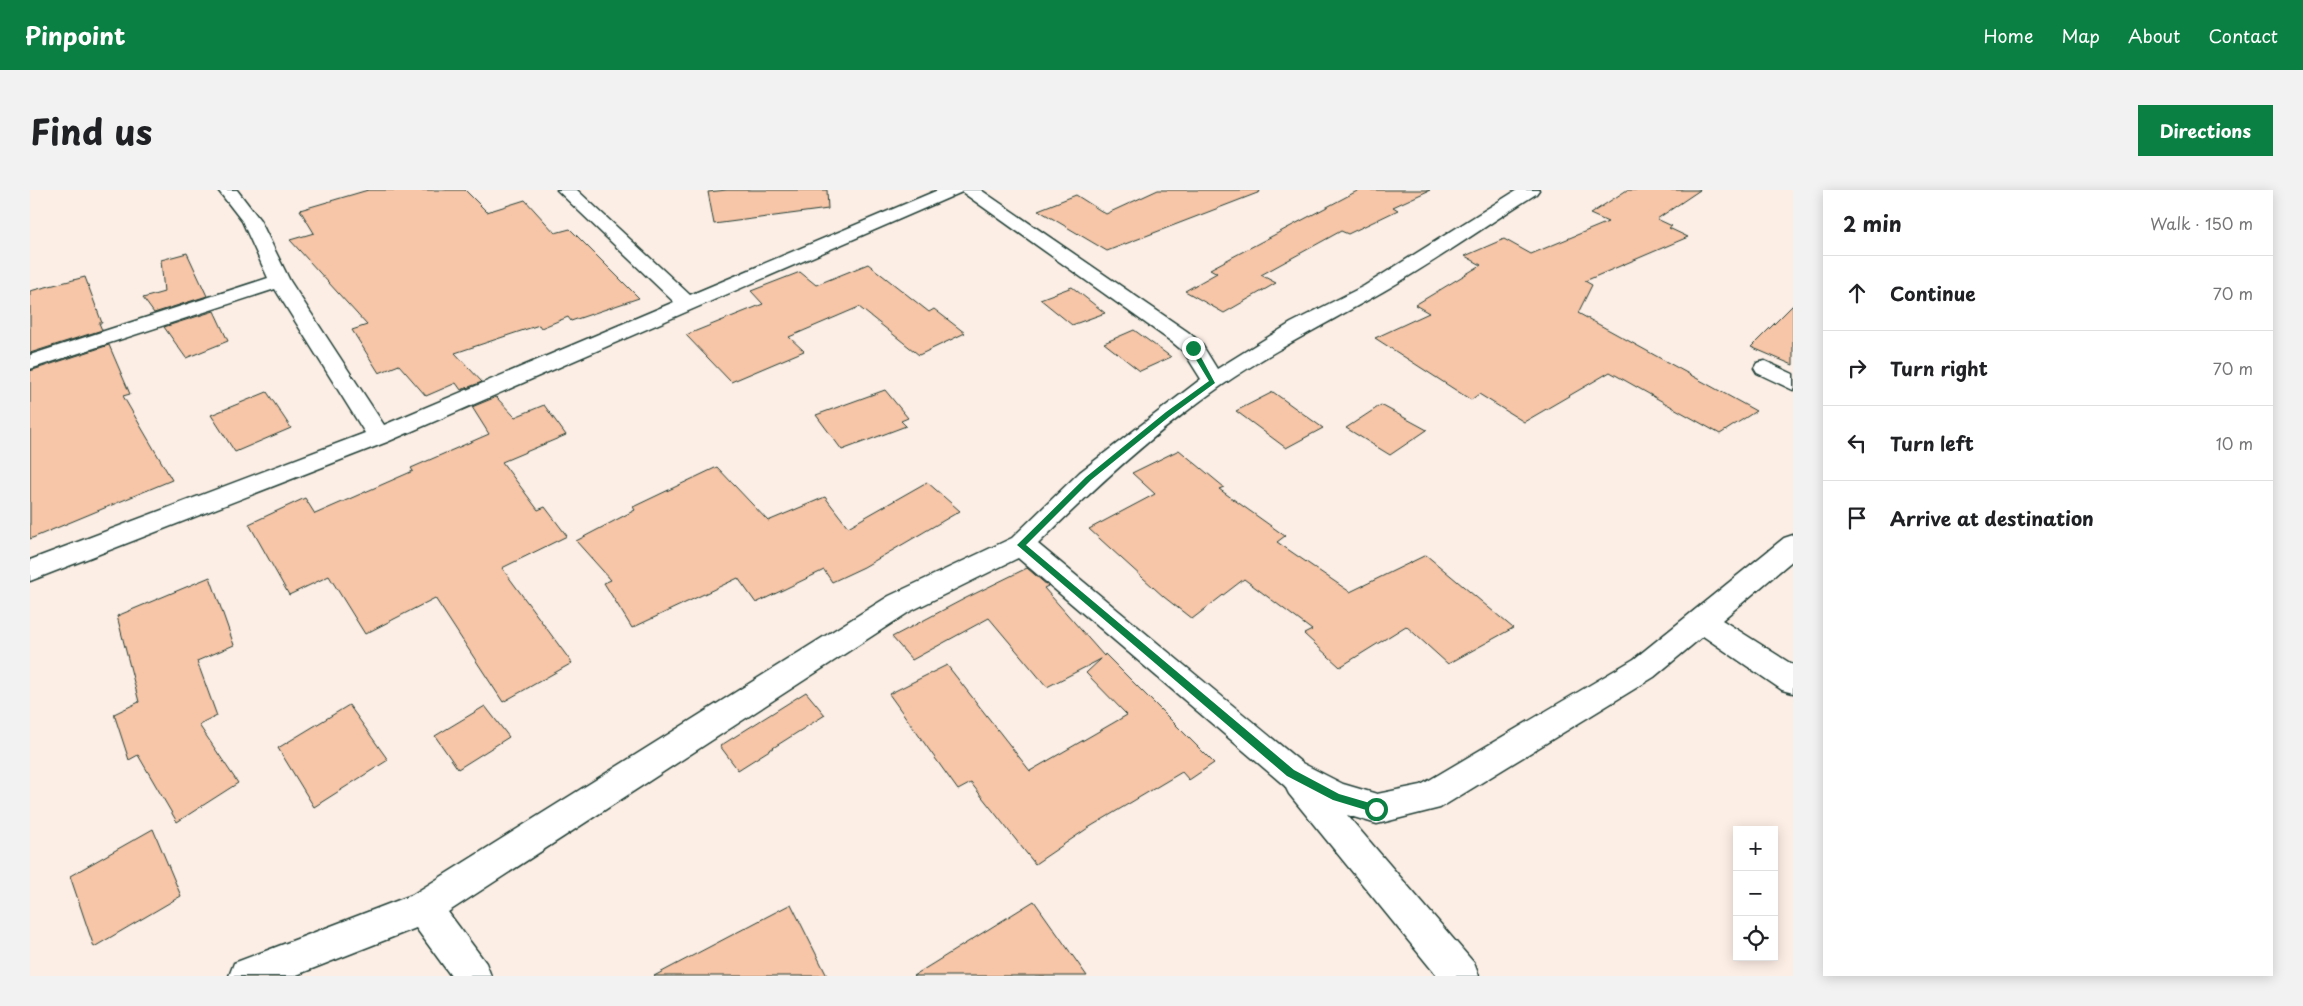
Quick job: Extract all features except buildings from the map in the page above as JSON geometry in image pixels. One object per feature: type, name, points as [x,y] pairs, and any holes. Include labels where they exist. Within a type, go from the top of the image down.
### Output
[{"type":"street","points":[[227,190],[251,220],[280,281],[379,436]]},
{"type":"street","points":[[566,190],[688,304]]},
{"type":"street","points":[[30,571],[379,436],[954,190]]},
{"type":"street","points":[[968,190],[1180,337],[1193,348],[1212,382]]},
{"type":"street","points":[[247,976],[423,908],[899,604],[1021,545],[1089,478],[1168,414],[1212,382],[1299,328],[1371,290],[1530,190]]},
{"type":"street","points":[[30,362],[280,281]]},
{"type":"street","points":[[1765,368],[1793,382]]},
{"type":"street","points":[[1021,545],[1291,773],[1461,976]]},
{"type":"street","points":[[1291,773],[1336,797],[1376,809],[1428,798],[1644,668],[1793,545]]},
{"type":"street","points":[[1702,621],[1793,681]]},
{"type":"street","points":[[423,908],[473,976]]},
{"type":"route","points":[[1193,348],[1212,382],[1168,414],[1089,478],[1021,545],[1291,773],[1336,797],[1376,809]]}]
